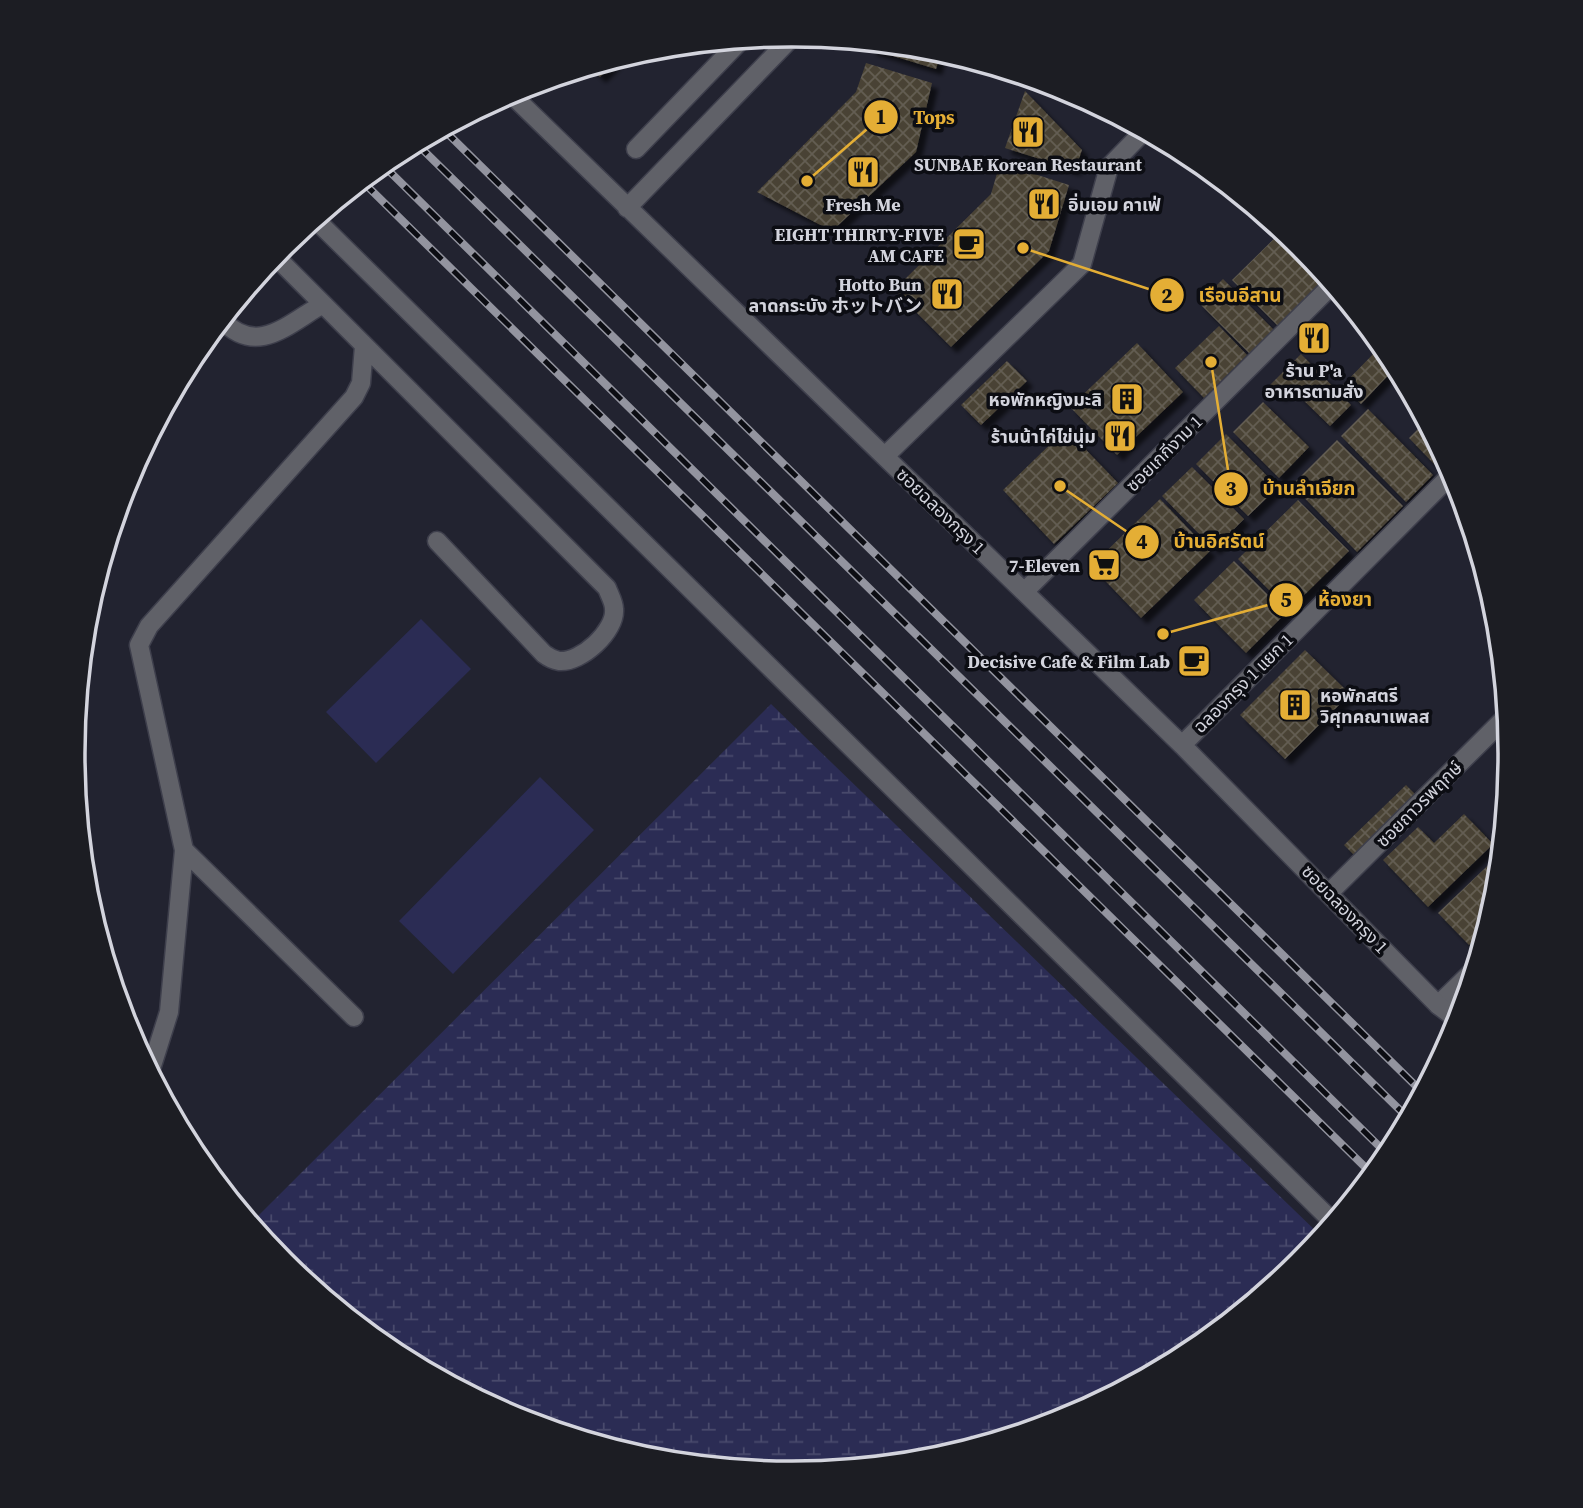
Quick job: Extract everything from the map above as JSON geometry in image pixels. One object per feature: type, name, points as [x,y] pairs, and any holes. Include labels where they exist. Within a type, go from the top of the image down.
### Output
[{"type":"street","points":[[627,208],[782,47]]},
{"type":"street","points":[[636,149],[731,50]]},
{"type":"street","name":"ซอยฉลองกรุง 1","points":[[519,102],[1025,591],[1331,892],[1448,1013]]},
{"type":"street","points":[[885,456],[1082,264],[1109,167],[1137,138]]},
{"type":"street","points":[[322,226],[1327,1216]]},
{"type":"street","points":[[283,264],[607,588],[615,608],[611,625],[586,651],[573,659],[557,661],[544,654],[437,541]]},
{"type":"street","name":"ซอยเกกีงาม 1","points":[[1025,591],[1326,291]]},
{"type":"street","points":[[229,327],[233,332],[250,338],[265,337],[323,304]]},
{"type":"street","points":[[154,1059],[169,1012],[184,850],[139,645],[149,626],[354,397],[361,383],[364,346]]},
{"type":"street","name":"ฉลองกรุง 1 แยก 1","points":[[1182,745],[1443,483]]},
{"type":"street","name":"ซอยถาวรพฤกษ์","points":[[1331,892],[1497,726]]},
{"type":"street","points":[[184,850],[354,1017]]},
{"type":"street","points":[[1438,1005],[1460,984]]},
{"type":"green space","points":[[421,619],[471,669],[376,763],[326,712]]},
{"type":"green space","points":[[771,704],[1314,1229],[1257,1285],[1222,1315],[1184,1342],[1104,1388],[1062,1407],[974,1437],[929,1447],[884,1455],[792,1461],[699,1455],[609,1437],[521,1407],[479,1388],[399,1342],[361,1315],[292,1254],[257,1217]]},
{"type":"green space","points":[[540,777],[594,830],[453,974],[399,921]]},
{"type":"building","points":[[883,53],[938,63],[936,69]]},
{"type":"building","points":[[866,63],[932,83],[916,152],[832,231],[757,192],[856,92]]},
{"type":"building","points":[[1025,91],[1082,150],[1075,170],[1005,148]]},
{"type":"building","points":[[1000,163],[1069,185],[1049,251],[951,347],[894,290],[991,194]]},
{"type":"building","points":[[1274,239],[1320,285],[1278,326],[1232,280]]},
{"type":"building","points":[[1223,279],[1275,331],[1251,355],[1199,303]]},
{"type":"building","points":[[1219,326],[1247,355],[1204,398],[1175,368]]},
{"type":"building","name":"หอพักหญิงมะลิ","points":[[1137,343],[1183,392],[1117,455],[1070,407]]},
{"type":"building","points":[[1301,354],[1351,405],[1330,426],[1290,387],[1280,396],[1270,385]]},
{"type":"building","points":[[1374,354],[1388,375],[1361,404],[1342,386]]},
{"type":"building","points":[[1007,361],[1027,381],[981,425],[961,405]]},
{"type":"building","points":[[1263,402],[1309,447],[1279,478],[1233,432]]},
{"type":"building","points":[[1368,409],[1433,475],[1406,502],[1341,436]]},
{"type":"building","points":[[1066,429],[1118,483],[1054,544],[1003,490]]},
{"type":"building","points":[[1418,429],[1436,466],[1409,438]]},
{"type":"building","points":[[1226,434],[1278,487],[1248,516],[1196,464]]},
{"type":"building","points":[[1337,440],[1403,506],[1357,552],[1292,485]]},
{"type":"building","points":[[1192,467],[1244,519],[1214,549],[1162,496]]},
{"type":"building","points":[[1160,499],[1210,551],[1141,618],[1091,566]]},
{"type":"building","points":[[1298,500],[1349,551],[1289,610],[1238,559]]},
{"type":"building","points":[[1234,561],[1286,613],[1246,653],[1194,600]]},
{"type":"building","name":"หอพักสตรี วิศุทคณาเพลส","points":[[1305,650],[1350,694],[1285,759],[1240,715]]},
{"type":"building","points":[[1406,785],[1419,798],[1358,859],[1344,845]]},
{"type":"building","points":[[1464,814],[1492,843],[1428,907],[1383,860],[1418,827],[1434,843]]},
{"type":"building","points":[[1489,864],[1474,937],[1469,945],[1438,913]]},
{"type":"railway","points":[[450,136],[1415,1085]]},
{"type":"railway","points":[[424,151],[1401,1111]]},
{"type":"railway","points":[[390,172],[1379,1146]]},
{"type":"railway","points":[[369,188],[1365,1167]]},
{"type":"place","name":"SUNBAE Korean Restaurant","points":[[1028,132]]},
{"type":"place","name":"Fresh Me","points":[[863,172]]},
{"type":"place","name":"Tops","points":[[807,181]]},
{"type":"place","name":"อิ่มเอม คาเฟ่","points":[[1044,204]]},
{"type":"place","name":"EIGHT THIRTY-FIVE AM CAFE","points":[[969,244]]},
{"type":"place","name":"เรือนอีสาน","points":[[1023,248]]},
{"type":"place","name":"Hotto Bun ลาดกระบัง ホットバン","points":[[947,294]]},
{"type":"place","name":"ร้าน P'a อาหารตามสั่ง","points":[[1314,338]]},
{"type":"place","name":"บ้านลำเจียก","points":[[1211,362]]},
{"type":"place","name":"หอพักหญิงมะลิ","points":[[1127,399]]},
{"type":"place","name":"ร้านน้าไก่ไข่นุ่ม","points":[[1120,436]]},
{"type":"place","name":"บ้านอิศรัตน์","points":[[1060,486]]},
{"type":"place","name":"7-Eleven","points":[[1104,565]]},
{"type":"place","name":"ห้องยา","points":[[1163,634]]},
{"type":"place","name":"Decisive Cafe & Film Lab","points":[[1194,661]]},
{"type":"place","name":"หอพักสตรี วิศุทคณาเพลส","points":[[1295,705]]}]
